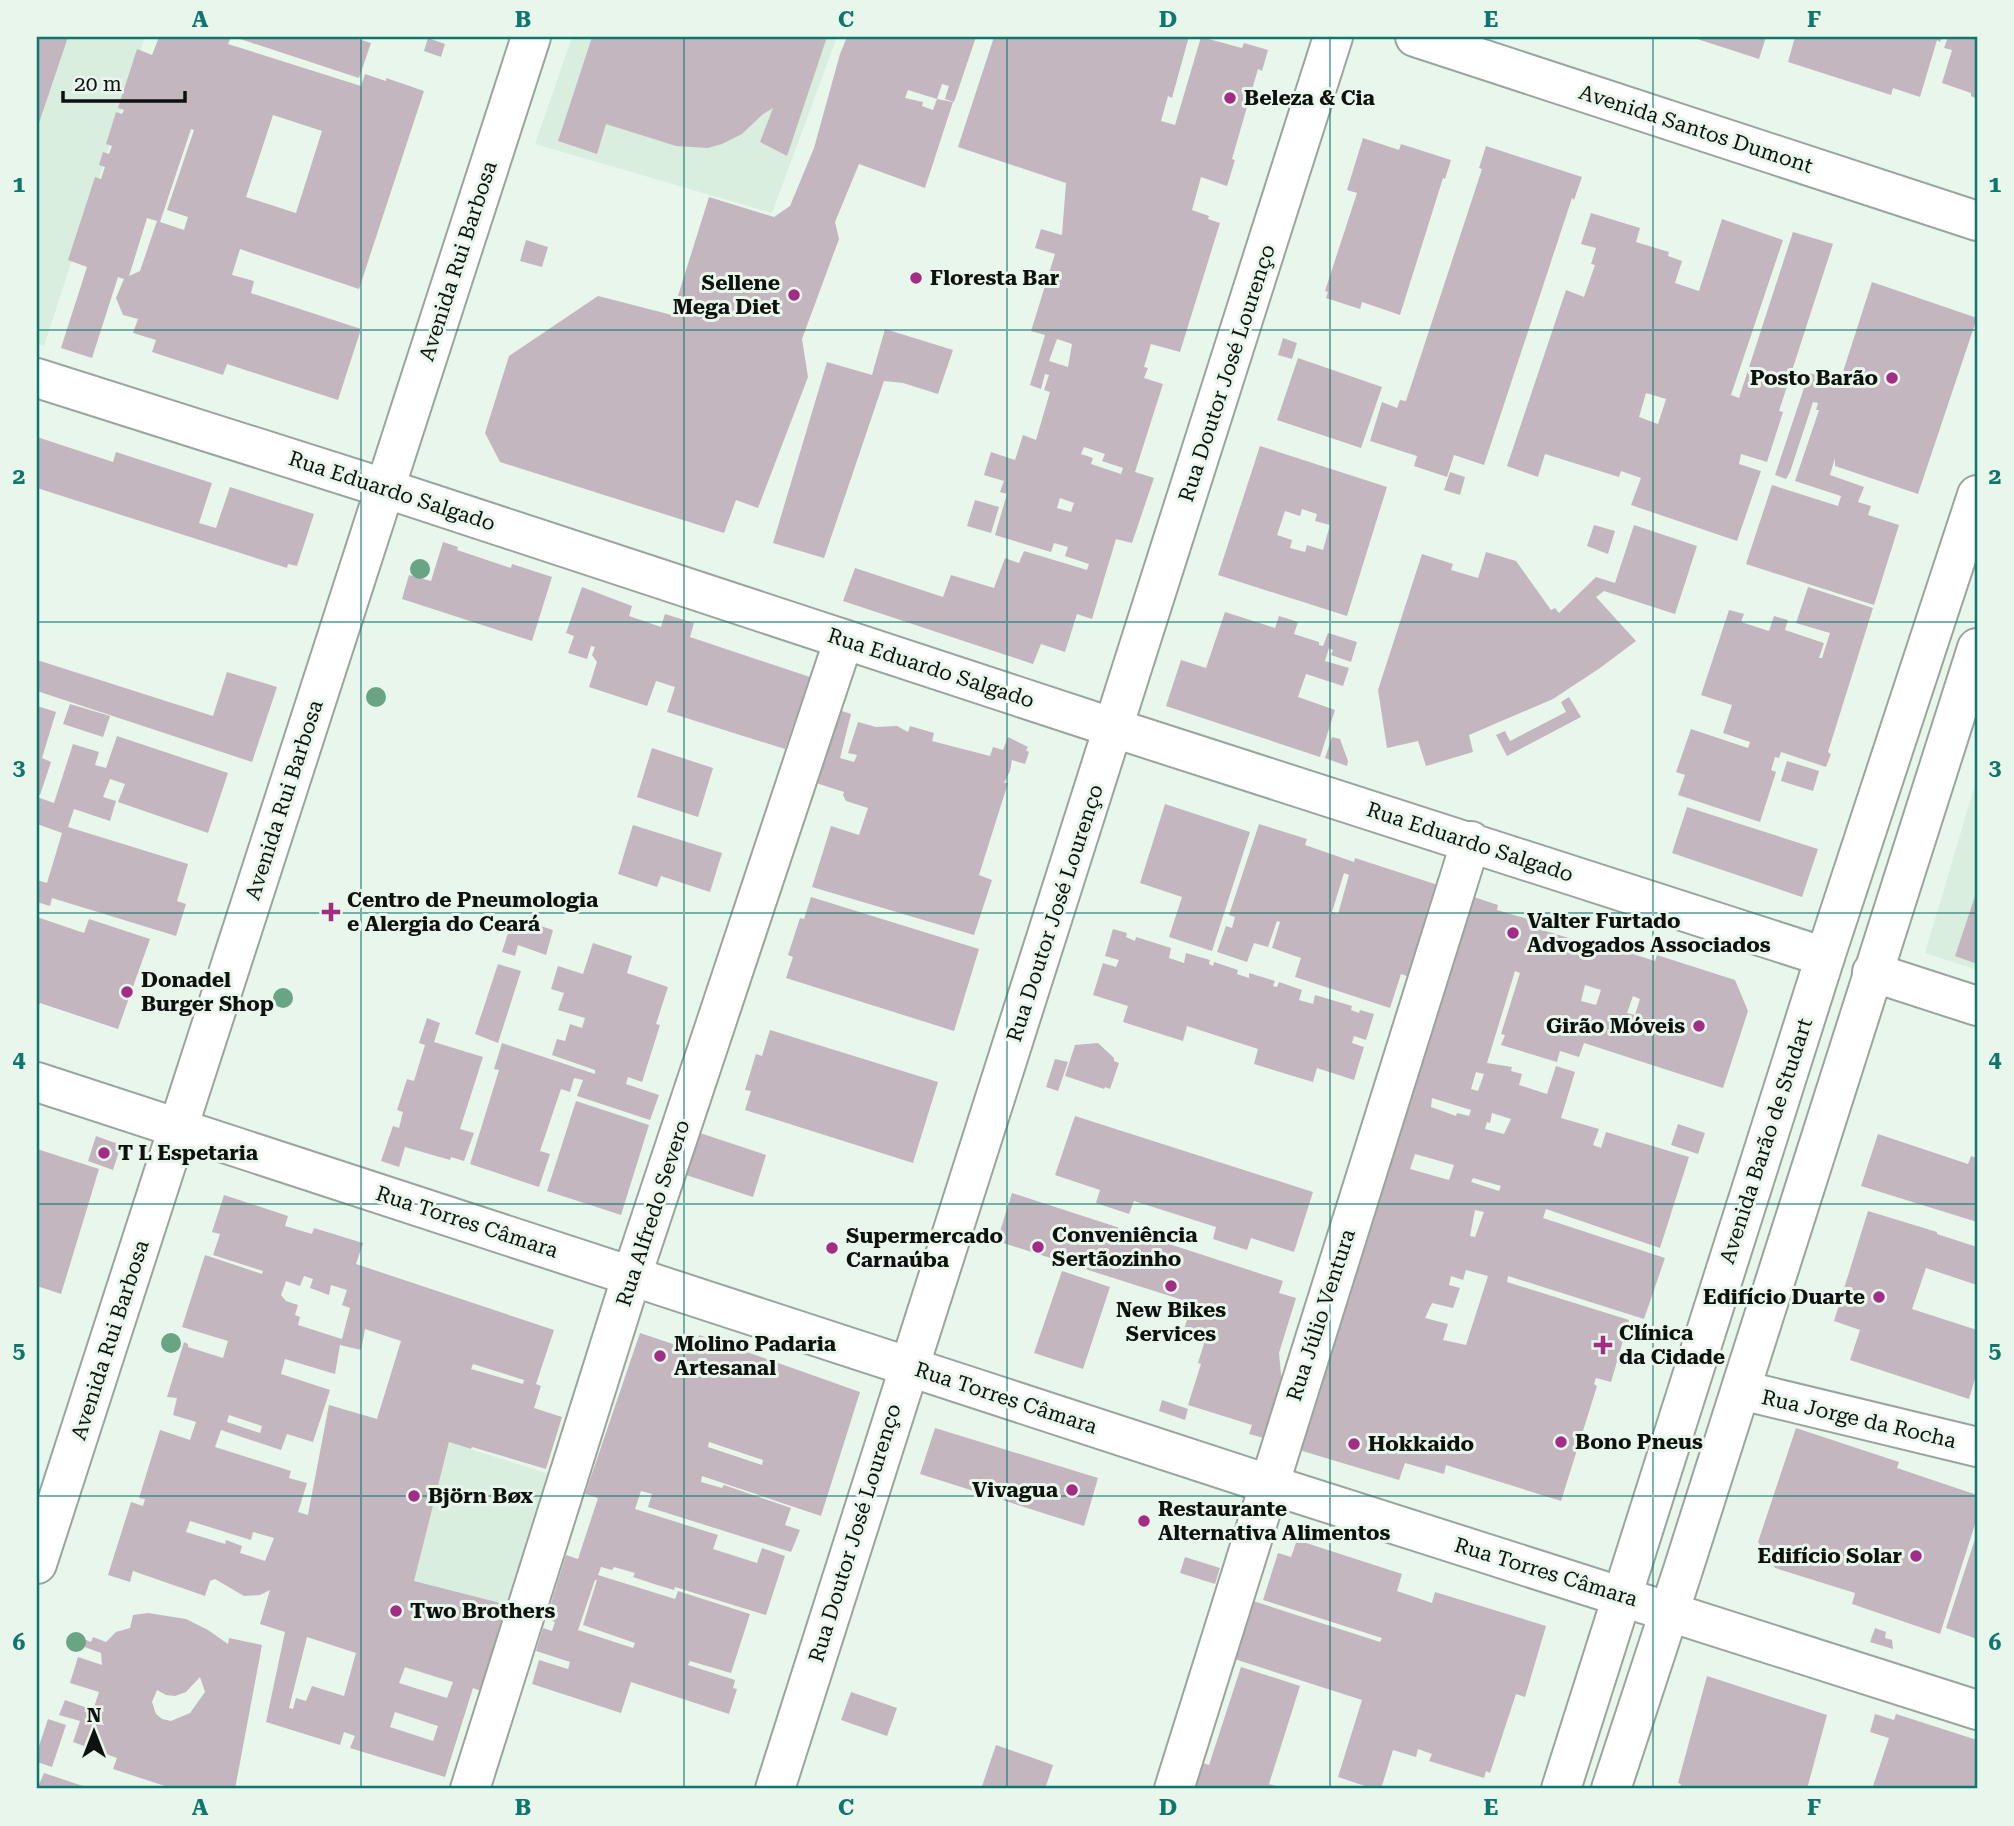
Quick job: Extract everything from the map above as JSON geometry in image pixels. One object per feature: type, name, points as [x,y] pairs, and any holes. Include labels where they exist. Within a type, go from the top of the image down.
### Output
[{"type":"main road","name":"Avenida Rui Barbosa","points":[[37,1564],[531,37]]},
{"type":"main road","name":"Rua Doutor José Lourenço","points":[[775,1789],[1333,37]]},
{"type":"main road","name":"Avenida Santos Dumont","points":[[1415,37],[1977,221]]},
{"type":"main road","name":"Rua Eduardo Salgado","points":[[37,378],[384,488],[1114,728],[1825,957]]},
{"type":"main road","name":"Avenida Barão de Studart","points":[[1561,1789],[1825,957],[1977,495]]},
{"type":"main road","name":"Rua Alfredo Severo","points":[[470,1789],[632,1275],[844,639]]},
{"type":"main road","points":[[1611,1789],[1977,648]]},
{"type":"main road","name":"Rua Júlio Ventura","points":[[1174,1789],[1471,841]]},
{"type":"main road","points":[[1872,972],[1977,1006]]},
{"type":"main road","name":"Rua Torres Câmara","points":[[37,1082],[1268,1484],[1977,1710]]},
{"type":"main road","name":"Rua Jorge da Rocha","points":[[1741,1390],[1977,1447]]},
{"type":"shaded area","points":[[37,37],[145,37],[44,346],[37,344]]},
{"type":"shaded area","points":[[572,37],[837,37],[772,213],[535,144]]},
{"type":"shaded area","points":[[1977,778],[1977,970],[1925,953]]},
{"type":"shaded area","points":[[329,1405],[550,1474],[481,1691],[356,1653],[296,1575]]},
{"type":"building","points":[[37,37],[68,37],[37,129]]},
{"type":"building","points":[[159,37],[231,37],[228,44],[361,86],[365,74],[424,91],[359,289],[240,249],[232,275],[254,281],[251,293],[361,329],[338,400],[227,364],[223,375],[152,352],[156,340],[133,333],[138,319],[123,315],[116,298],[124,279],[118,277],[92,358],[61,348],[87,267],[68,260],[95,177],[101,179],[105,167],[99,165],[103,152],[109,154],[112,146],[106,144],[116,112],[122,114],[124,110],[118,108],[137,49],[152,55]],"holes":[[[273,115],[322,131],[296,213],[246,197]],[[191,129],[194,130],[167,210],[188,217],[184,230],[160,222]],[[147,218],[157,221],[140,271],[129,276]]]},
{"type":"building","points":[[234,37],[352,37],[371,43],[359,78]]},
{"type":"building","points":[[592,37],[827,37],[787,156],[760,142],[773,108],[742,134],[708,148],[676,146],[606,124],[597,154],[558,141]]},
{"type":"building","points":[[847,37],[976,37],[954,102],[945,99],[949,86],[942,84],[937,99],[953,102],[925,188],[859,164],[835,222],[839,239],[802,339],[808,377],[758,508],[736,500],[724,533],[500,462],[485,433],[509,356],[598,296],[672,315],[709,197],[774,217],[790,206],[814,148]],"holes":[[[908,90],[937,99],[933,110],[922,106],[923,102],[905,98]]]},
{"type":"building","points":[[994,37],[1187,37],[1172,98],[1168,96],[1161,121],[1175,125],[1201,37],[1242,48],[1244,43],[1268,50],[1262,71],[1258,69],[1227,186],[1201,177],[1192,210],[1220,223],[1180,352],[1151,344],[1144,367],[1148,368],[1144,378],[1163,384],[1135,472],[1154,478],[1132,543],[1116,539],[1092,619],[1077,614],[1065,652],[1041,644],[1033,664],[843,601],[855,568],[943,597],[951,575],[994,588],[1005,558],[1019,563],[1024,551],[1087,570],[1089,564],[1065,556],[1068,547],[1054,543],[1051,552],[995,535],[1007,494],[1000,492],[1004,481],[984,475],[991,452],[1015,460],[1023,435],[1036,440],[1050,392],[1044,390],[1049,375],[1045,374],[1041,389],[1030,385],[1045,335],[1031,331],[1055,254],[1035,248],[1041,229],[1062,235],[1066,183],[958,147]],"holes":[[[1057,339],[1072,344],[1068,367],[1049,361]],[[1084,447],[1105,454],[1102,461],[1123,468],[1121,474],[1091,464],[1093,458],[1081,454]],[[1060,498],[1074,503],[1071,512],[1057,508]]]},
{"type":"building","points":[[1691,37],[1766,37],[1759,59]]},
{"type":"building","points":[[1795,37],[1942,37],[1940,42],[1937,40],[1920,97],[1893,88],[1891,95],[1788,62]]},
{"type":"building","points":[[1948,37],[1977,37],[1977,99],[1971,96],[1971,93],[1942,83],[1952,50],[1944,48]]},
{"type":"building","points":[[428,38],[445,44],[441,57],[424,51]]},
{"type":"building","points":[[1363,138],[1399,150],[1401,144],[1451,160],[1400,315],[1362,302],[1360,309],[1326,298],[1328,292],[1325,291],[1357,193],[1347,190]]},
{"type":"building","points":[[1486,146],[1582,177],[1574,200],[1572,198],[1484,465],[1454,455],[1447,477],[1414,466],[1417,456],[1370,441],[1382,402],[1397,408],[1400,400],[1406,401],[1482,169],[1479,168]]},
{"type":"building","points":[[1591,213],[1640,228],[1636,242],[1669,252],[1668,256],[1682,261],[1675,283],[1699,291],[1722,219],[1783,240],[1731,395],[1739,398],[1793,232],[1833,244],[1779,411],[1783,412],[1767,462],[1741,454],[1739,464],[1761,471],[1737,541],[1631,505],[1641,478],[1621,471],[1619,477],[1545,454],[1538,477],[1507,466],[1566,290],[1584,297],[1595,265],[1591,264],[1596,248],[1581,244]],"holes":[[[1646,393],[1666,399],[1658,424],[1639,417]]]},
{"type":"building","points":[[526,240],[548,247],[542,267],[520,261]]},
{"type":"building","points":[[1872,282],[1977,318],[1918,494],[1835,466],[1835,458],[1830,475],[1864,487],[1858,502],[1871,506],[1868,515],[1899,525],[1874,605],[1746,564],[1772,485],[1838,506],[1841,496],[1795,481],[1819,410],[1816,410],[1818,403],[1813,402],[1786,479],[1775,475],[1809,373],[1840,381]]},
{"type":"building","points":[[885,329],[953,350],[938,394],[903,383],[884,381],[824,558],[773,543],[827,362],[872,375]]},
{"type":"building","points":[[1283,338],[1297,343],[1292,359],[1278,355]]},
{"type":"building","points":[[1298,358],[1382,387],[1361,448],[1277,420]]},
{"type":"building","points":[[37,437],[113,462],[116,452],[212,483],[199,523],[216,528],[230,487],[314,514],[297,566],[288,564],[287,568],[37,488]]},
{"type":"building","points":[[1260,446],[1387,487],[1347,616],[1218,575]],"holes":[[[1302,509],[1317,514],[1315,521],[1330,525],[1323,550],[1307,545],[1305,552],[1290,548],[1292,540],[1277,535],[1285,511],[1300,516]]]},
{"type":"building","points":[[1450,472],[1465,477],[1460,495],[1444,490]]},
{"type":"building","points":[[975,500],[999,507],[991,533],[967,526]]},
{"type":"building","points":[[1594,525],[1615,531],[1608,554],[1587,546]]},
{"type":"building","points":[[1634,525],[1697,546],[1675,614],[1604,591],[1596,597],[1636,641],[1600,668],[1553,699],[1469,735],[1473,752],[1426,766],[1418,741],[1387,748],[1378,690],[1422,554],[1453,564],[1451,570],[1478,578],[1486,552],[1516,561],[1551,610],[1555,608],[1559,613],[1596,577],[1615,583]]},
{"type":"building","points":[[443,542],[458,547],[457,550],[511,568],[512,564],[552,577],[532,641],[402,599],[409,575],[431,581]]},
{"type":"building","points":[[582,587],[632,606],[629,616],[661,627],[665,614],[694,623],[690,637],[810,677],[785,749],[667,712],[675,687],[656,681],[647,706],[589,687],[597,662],[592,655],[595,647],[591,646],[587,659],[568,653],[574,636],[566,633]]},
{"type":"building","points":[[1808,587],[1873,608],[1828,752],[1831,754],[1826,767],[1781,752],[1779,758],[1775,757],[1771,770],[1776,772],[1760,822],[1678,795],[1685,775],[1676,772],[1691,729],[1748,748],[1750,742],[1723,733],[1732,705],[1701,695],[1729,610],[1744,614],[1741,622],[1769,631],[1774,616],[1788,620],[1785,630],[1824,643],[1819,658],[1822,658],[1830,633],[1796,623]]},
{"type":"building","points":[[1225,612],[1275,628],[1279,616],[1298,622],[1294,634],[1319,642],[1319,645],[1323,646],[1328,633],[1357,642],[1351,662],[1331,655],[1333,650],[1329,648],[1325,661],[1349,668],[1343,686],[1306,674],[1298,697],[1335,710],[1320,757],[1166,706],[1181,660],[1206,668]]},
{"type":"building","points":[[37,660],[213,716],[227,672],[277,687],[252,762],[37,691]]},
{"type":"building","points":[[1569,697],[1581,717],[1507,756],[1496,735],[1505,731],[1510,741],[1566,712],[1561,702]]},
{"type":"building","points":[[70,704],[110,716],[103,737],[63,724]]},
{"type":"building","points":[[37,706],[56,712],[42,758],[51,762],[40,795],[37,794]]},
{"type":"building","points":[[836,709],[851,714],[840,758],[854,762],[857,755],[848,753],[858,722],[876,727],[897,726],[908,732],[910,726],[934,733],[932,741],[990,756],[993,747],[1003,750],[1008,737],[1028,747],[1025,764],[1012,760],[1004,783],[1008,783],[979,875],[992,880],[974,935],[812,887],[831,826],[859,835],[868,808],[846,801],[844,792],[813,782]]},
{"type":"building","points":[[117,736],[228,773],[208,833],[118,802],[125,784],[110,779],[103,797],[116,801],[110,821],[74,809],[68,827],[188,864],[177,901],[186,904],[176,936],[52,898],[50,906],[37,902],[37,880],[47,883],[62,833],[37,824],[37,797],[54,803],[73,744],[99,752],[95,765],[106,768]]},
{"type":"building","points":[[1332,737],[1340,739],[1348,761],[1347,766],[1325,758]]},
{"type":"building","points":[[652,748],[713,768],[698,817],[637,797]]},
{"type":"building","points":[[1787,761],[1819,771],[1813,791],[1781,781]]},
{"type":"building","points":[[1165,804],[1250,832],[1212,951],[1169,937],[1182,897],[1140,883]]},
{"type":"building","points":[[1687,807],[1818,849],[1802,897],[1672,853]]},
{"type":"building","points":[[1259,824],[1307,839],[1305,845],[1354,862],[1355,858],[1441,886],[1412,978],[1401,974],[1390,1008],[1295,977],[1301,958],[1272,948],[1280,922],[1277,921],[1268,947],[1254,943],[1247,962],[1217,952],[1226,926],[1232,928],[1235,917],[1229,915]],"holes":[[[1344,873],[1349,875],[1338,914],[1332,912]]]},
{"type":"building","points":[[633,825],[722,853],[710,892],[661,876],[657,887],[618,874]]},
{"type":"building","points":[[1977,890],[1977,964],[1955,956]]},
{"type":"building","points":[[811,897],[979,949],[954,1031],[786,978],[793,957],[788,955],[800,918],[804,919]]},
{"type":"building","points":[[1474,897],[1498,905],[1497,910],[1531,920],[1529,926],[1655,961],[1657,955],[1735,980],[1748,1011],[1723,1088],[1584,1043],[1579,1057],[1560,1051],[1557,1062],[1501,1045],[1505,1035],[1501,1034],[1520,973],[1515,971],[1487,1063],[1512,1067],[1511,1071],[1522,1074],[1519,1085],[1547,1094],[1556,1066],[1575,1072],[1561,1118],[1599,1129],[1593,1145],[1601,1148],[1606,1132],[1689,1157],[1660,1248],[1546,1209],[1543,1218],[1665,1258],[1644,1319],[1508,1276],[1507,1282],[1629,1320],[1611,1382],[1596,1378],[1594,1384],[1597,1386],[1561,1501],[1446,1465],[1444,1474],[1405,1463],[1399,1480],[1299,1450]],"holes":[[[1585,985],[1601,990],[1596,1005],[1581,1001]],[[1633,996],[1640,999],[1635,1015],[1627,1013]],[[1476,1072],[1484,1074],[1478,1091],[1471,1089]],[[1432,1098],[1471,1110],[1469,1116],[1457,1113],[1456,1116],[1431,1107]],[[1492,1113],[1511,1119],[1504,1134],[1485,1129],[1487,1122],[1490,1123]],[[1415,1154],[1454,1165],[1449,1180],[1410,1169]],[[1473,1178],[1501,1186],[1499,1191],[1471,1182]],[[1475,1210],[1484,1212],[1475,1237],[1470,1236]],[[1466,1270],[1488,1276],[1466,1345],[1443,1340],[1448,1324],[1425,1318],[1432,1303],[1453,1308],[1460,1288],[1449,1285],[1451,1276],[1463,1280]]]},
{"type":"building","points":[[37,917],[84,933],[89,919],[150,939],[118,1029],[40,1003],[37,1010]]},
{"type":"building","points":[[513,917],[553,930],[546,955],[518,945],[515,956],[502,952]]},
{"type":"building","points":[[1113,929],[1127,933],[1126,937],[1135,941],[1136,937],[1171,948],[1169,958],[1184,963],[1186,953],[1210,960],[1209,964],[1213,966],[1214,962],[1238,970],[1237,974],[1249,978],[1249,973],[1275,981],[1273,986],[1277,987],[1279,982],[1302,990],[1299,1000],[1313,1004],[1315,995],[1352,1006],[1351,1010],[1359,1013],[1360,1010],[1374,1014],[1366,1040],[1354,1036],[1352,1043],[1364,1047],[1354,1080],[1317,1068],[1313,1082],[1254,1064],[1258,1049],[1187,1026],[1183,1041],[1123,1022],[1128,1006],[1093,995],[1103,963],[1116,967],[1119,960],[1105,956]]},
{"type":"building","points":[[593,943],[632,956],[627,973],[668,987],[656,1024],[660,1025],[642,1082],[628,1077],[626,1084],[659,1095],[650,1120],[577,1096],[583,1080],[574,1078],[570,1092],[561,1089],[540,1151],[550,1154],[539,1187],[470,1164],[499,1070],[494,1069],[502,1043],[595,1074],[595,1070],[552,1055],[557,1039],[565,1041],[570,1024],[582,1028],[585,1018],[558,1010],[564,993],[551,989],[558,966],[583,974]]},
{"type":"building","points":[[498,964],[521,971],[498,1043],[475,1034]]},
{"type":"building","points":[[427,1018],[440,1023],[434,1042],[483,1057],[460,1129],[474,1133],[464,1161],[451,1157],[450,1160],[405,1147],[399,1167],[381,1161],[393,1126],[399,1128],[403,1112],[397,1110],[407,1079],[414,1081],[425,1045],[419,1043]]},
{"type":"building","points":[[770,1030],[938,1082],[913,1163],[745,1110],[751,1091],[745,1090],[756,1054],[762,1056]]},
{"type":"building","points":[[1098,1043],[1119,1063],[1110,1089],[1065,1076],[1075,1045]]},
{"type":"building","points":[[1055,1059],[1068,1062],[1058,1091],[1046,1087]]},
{"type":"building","points":[[576,1101],[649,1125],[621,1215],[547,1191]]},
{"type":"building","points":[[1075,1116],[1313,1192],[1294,1252],[1251,1238],[1247,1250],[1213,1239],[1216,1227],[1134,1201],[1129,1214],[1096,1203],[1100,1190],[1055,1175]]},
{"type":"building","points":[[1678,1124],[1705,1133],[1698,1154],[1671,1145]]},
{"type":"building","points":[[700,1133],[766,1155],[753,1197],[686,1175]]},
{"type":"building","points":[[1878,1134],[1968,1164],[1971,1156],[1977,1158],[1977,1222],[1861,1186]]},
{"type":"building","points":[[96,1136],[121,1145],[113,1170],[88,1161]]},
{"type":"building","points":[[37,1149],[99,1169],[61,1294],[37,1286]]},
{"type":"building","points":[[1012,1193],[1283,1281],[1279,1293],[1296,1298],[1279,1353],[1282,1384],[1264,1438],[1249,1434],[1252,1425],[1188,1405],[1206,1337],[1184,1330],[1192,1303],[997,1241]]},
{"type":"building","points":[[224,1195],[288,1216],[285,1226],[312,1234],[314,1228],[363,1243],[356,1264],[554,1330],[536,1384],[541,1386],[534,1408],[562,1417],[546,1469],[449,1442],[414,1581],[508,1605],[481,1691],[473,1688],[445,1777],[350,1748],[355,1736],[344,1732],[340,1745],[266,1722],[285,1632],[260,1624],[270,1590],[260,1595],[244,1596],[215,1579],[210,1581],[205,1596],[133,1571],[130,1582],[108,1575],[131,1502],[143,1506],[145,1499],[139,1498],[160,1430],[190,1440],[196,1422],[173,1415],[177,1398],[167,1397],[184,1342],[188,1347],[223,1358],[228,1341],[182,1327],[205,1255],[262,1274],[263,1271],[213,1255],[220,1234],[212,1232]],"holes":[[[304,1276],[313,1279],[310,1288],[329,1295],[331,1285],[347,1290],[342,1305],[350,1308],[342,1339],[298,1325],[300,1317],[295,1315],[298,1305],[286,1301],[281,1295],[286,1281],[300,1286]],[[365,1329],[401,1341],[377,1419],[329,1405],[308,1515],[298,1512],[307,1483],[289,1478],[291,1471],[215,1447],[221,1430],[281,1450],[287,1434],[313,1442],[330,1390],[281,1374],[285,1359],[335,1374],[340,1345],[361,1350]],[[473,1364],[524,1380],[523,1384],[471,1369]],[[229,1415],[262,1426],[260,1433],[227,1422]],[[190,1521],[251,1540],[253,1532],[274,1538],[265,1561],[240,1553],[242,1546],[226,1540],[225,1544],[186,1532]],[[307,1637],[356,1653],[344,1696],[312,1686],[306,1701],[296,1698],[293,1709],[289,1708]],[[405,1667],[453,1682],[447,1698],[399,1683]],[[395,1712],[438,1726],[433,1741],[390,1727]]]},
{"type":"building","name":"Edifício Duarte","points":[[1868,1211],[1977,1247],[1977,1285],[1926,1268],[1912,1309],[1977,1330],[1977,1372],[1969,1399],[1850,1360],[1860,1330],[1834,1321]]},
{"type":"building","points":[[1062,1271],[1110,1287],[1083,1369],[1034,1353]]},
{"type":"building","points":[[640,1333],[694,1351],[699,1335],[860,1392],[821,1516],[702,1476],[701,1482],[722,1488],[724,1485],[791,1508],[785,1525],[800,1530],[791,1552],[648,1507],[652,1494],[641,1491],[635,1509],[718,1535],[713,1549],[757,1563],[762,1548],[785,1556],[766,1615],[675,1587],[674,1590],[654,1584],[633,1577],[635,1573],[614,1567],[612,1570],[601,1567],[598,1575],[675,1599],[678,1591],[750,1614],[731,1673],[690,1661],[688,1665],[735,1680],[733,1688],[737,1689],[729,1714],[631,1682],[621,1713],[532,1684],[539,1660],[568,1669],[570,1662],[536,1651],[543,1628],[552,1631],[555,1622],[546,1619],[566,1555],[578,1559],[598,1498],[585,1494]],"holes":[[[709,1442],[763,1460],[762,1465],[708,1447]],[[595,1580],[583,1625],[635,1643],[633,1648],[578,1630]]]},
{"type":"building","points":[[1162,1400],[1188,1409],[1185,1420],[1159,1411]]},
{"type":"building","points":[[935,1428],[1098,1478],[1084,1526],[920,1474]]},
{"type":"building","points":[[1796,1428],[1899,1462],[1897,1468],[1977,1495],[1977,1518],[1940,1634],[1852,1604],[1855,1593],[1775,1568],[1758,1542]]},
{"type":"building","points":[[1977,1533],[1977,1639],[1946,1628]]},
{"type":"building","points":[[1297,1540],[1402,1574],[1397,1591],[1432,1603],[1435,1592],[1546,1626],[1525,1697],[1516,1694],[1490,1773],[1486,1771],[1484,1778],[1429,1761],[1432,1754],[1418,1749],[1416,1757],[1393,1750],[1381,1789],[1338,1777],[1362,1700],[1228,1657],[1247,1599],[1380,1642],[1382,1638],[1263,1600],[1278,1553],[1291,1557]]},
{"type":"building","points":[[1185,1557],[1220,1568],[1215,1584],[1180,1573]]},
{"type":"building","points":[[148,1613],[186,1619],[228,1644],[229,1638],[262,1645],[235,1789],[174,1789],[113,1769],[117,1758],[73,1742],[80,1721],[59,1715],[65,1700],[93,1710],[99,1692],[70,1683],[78,1657],[102,1665],[101,1653],[82,1646],[84,1639],[91,1642],[93,1637],[106,1642],[116,1632],[130,1628],[133,1615]],"holes":[[[200,1677],[205,1692],[190,1713],[171,1721],[156,1714],[152,1702],[157,1690],[175,1696],[186,1692]]]},
{"type":"building","points":[[1875,1628],[1886,1632],[1885,1638],[1892,1640],[1893,1649],[1870,1642]]},
{"type":"building","points":[[1241,1667],[1300,1686],[1269,1784],[1286,1789],[1194,1789],[1203,1763],[1209,1765]]},
{"type":"building","points":[[1707,1676],[1827,1715],[1807,1789],[1679,1789],[1681,1784],[1678,1783]]},
{"type":"building","points":[[851,1692],[897,1708],[887,1736],[841,1720]]},
{"type":"building","points":[[1875,1714],[1894,1720],[1896,1714],[1977,1740],[1977,1789],[1872,1789],[1889,1738],[1870,1732]]},
{"type":"building","points":[[48,1719],[66,1725],[52,1767],[37,1762],[37,1752]]},
{"type":"building","points":[[996,1745],[1053,1765],[1045,1789],[981,1789]]},
{"type":"building","points":[[44,1773],[86,1787],[37,1789]]},
{"type":"place","name":"Beleza & Cia","points":[[1230,98]]},
{"type":"place","name":"Floresta Bar","points":[[916,278]]},
{"type":"place","name":"Sellene Mega Diet","points":[[794,295]]},
{"type":"place","name":"Posto Barão","points":[[1892,378]]},
{"type":"place","name":"Centro de Pneumologia e Alergia do Ceará","points":[[331,912]]},
{"type":"place","name":"Valter Furtado Advogados Associados","points":[[1513,933]]},
{"type":"place","name":"Donadel Burger Shop","points":[[127,992]]},
{"type":"place","name":"Girão Móveis","points":[[1699,1026]]},
{"type":"place","name":"T L Espetaria","points":[[104,1153]]},
{"type":"place","name":"Conveniência Sertãozinho","points":[[1038,1247]]},
{"type":"place","name":"Supermercado Carnaúba","points":[[832,1248]]},
{"type":"place","name":"New Bikes Services","points":[[1171,1286]]},
{"type":"place","name":"Edifício Duarte","points":[[1879,1297]]},
{"type":"place","name":"Clínica da Cidade","points":[[1603,1345]]},
{"type":"place","name":"Molino Padaria Artesanal","points":[[660,1356]]},
{"type":"place","name":"Bono Pneus","points":[[1561,1442]]},
{"type":"place","name":"Hokkaido","points":[[1354,1444]]},
{"type":"place","name":"Vivagua","points":[[1072,1490]]},
{"type":"place","name":"Björn Bøx","points":[[414,1496]]},
{"type":"place","name":"Restaurante Alternativa Alimentos","points":[[1144,1521]]},
{"type":"place","name":"Edifício Solar","points":[[1916,1556]]},
{"type":"place","name":"Two Brothers","points":[[396,1611]]}]
